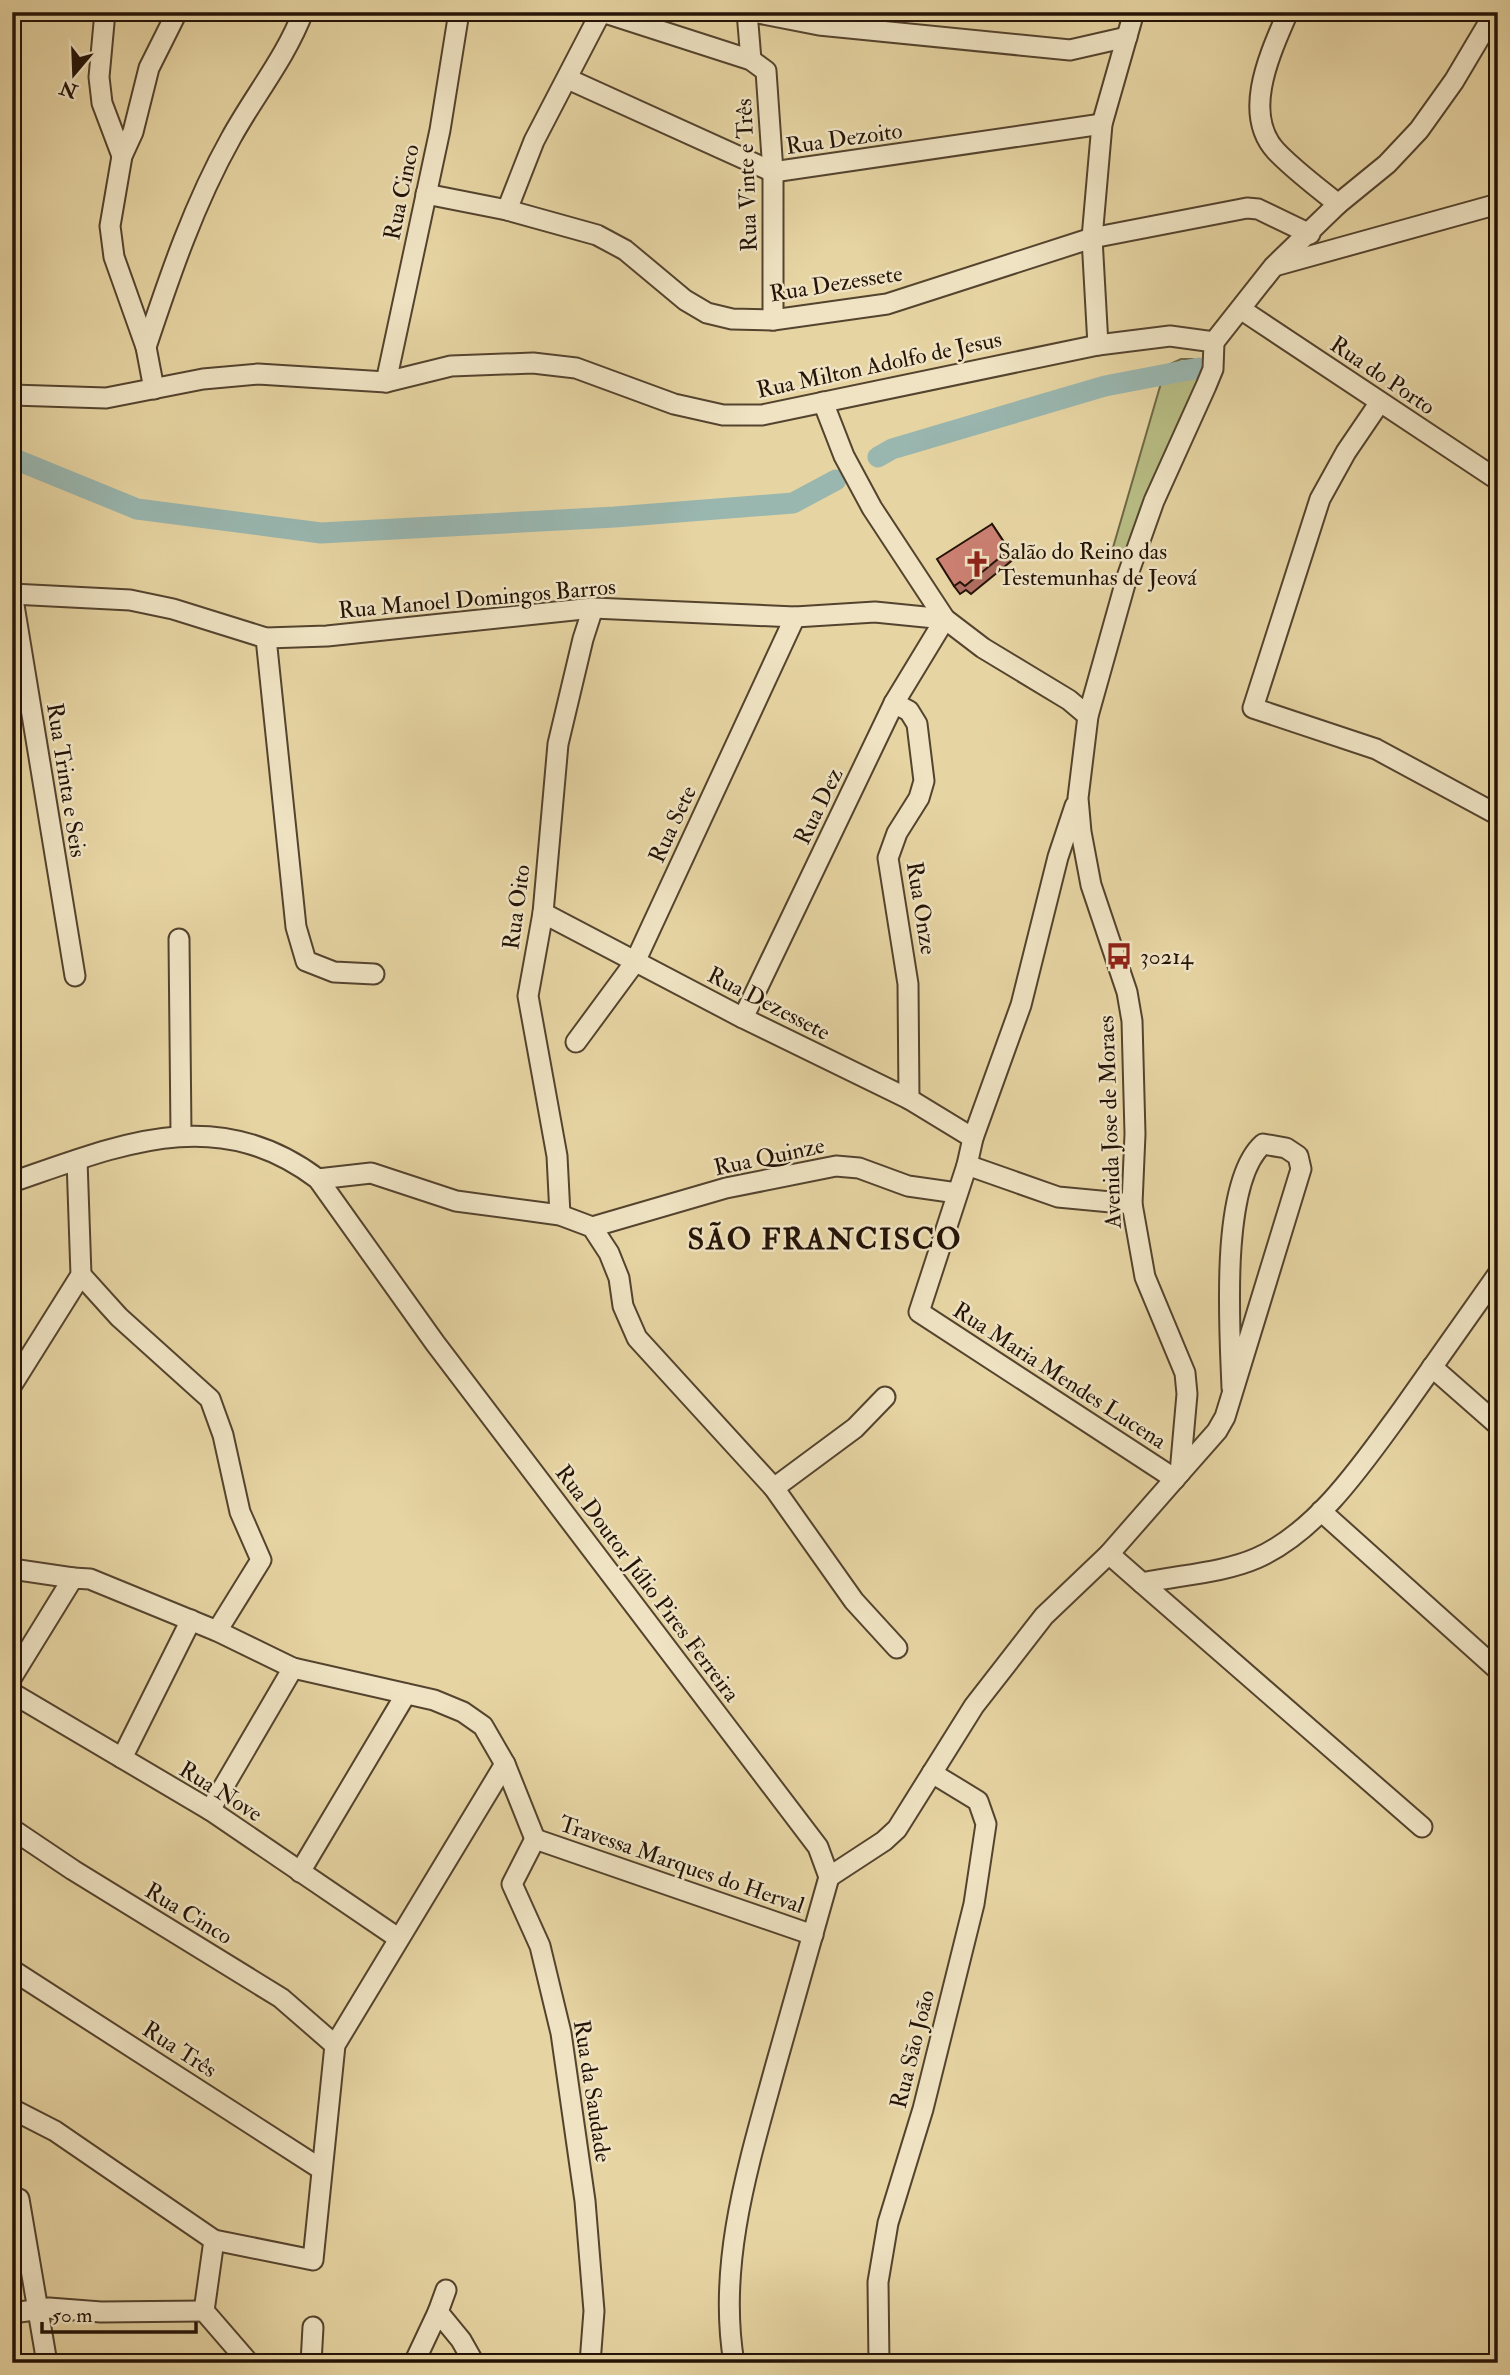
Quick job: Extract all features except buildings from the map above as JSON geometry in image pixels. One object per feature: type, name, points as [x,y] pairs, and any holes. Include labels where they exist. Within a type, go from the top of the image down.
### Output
[{"type":"street","points":[[106,12],[99,77],[102,103],[122,156]]},
{"type":"street","points":[[154,388],[146,346],[114,257],[111,236],[115,183],[122,156],[133,132],[149,68],[177,12]]},
{"type":"street","points":[[146,346],[185,230],[230,139],[295,34],[303,12]]},
{"type":"street","name":"Rua Cinco","points":[[386,382],[440,130],[458,12]]},
{"type":"street","points":[[507,210],[534,141],[602,12],[759,66]]},
{"type":"street","name":"Rua Vinte e Três","points":[[747,12],[759,66],[773,172],[773,320]]},
{"type":"street","points":[[753,12],[819,25],[1022,47],[1070,50],[1127,37]]},
{"type":"street","points":[[1098,345],[1092,238],[1102,124],[1134,12]]},
{"type":"street","points":[[1288,12],[1262,84],[1261,121],[1265,136],[1275,150],[1338,204]]},
{"type":"street","points":[[1214,342],[1242,310],[1274,266],[1338,204],[1387,164],[1419,130],[1454,81],[1495,12]]},
{"type":"street","name":"Rua Dezoito","points":[[568,79],[773,172],[1102,124]]},
{"type":"street","name":"Rua Dezessete","points":[[426,194],[507,210],[612,242],[685,300],[707,313],[732,319],[773,320],[887,304],[1092,238],[1247,208],[1258,209],[1310,234]]},
{"type":"street","points":[[1274,266],[1498,204]]},
{"type":"street","name":"Rua do Porto","points":[[1242,310],[1498,480]]},
{"type":"street","name":"Rua Milton Adolfo de Jesus","points":[[12,395],[106,398],[203,379],[258,374],[386,382],[451,366],[534,363],[576,368],[648,396],[723,415],[762,415],[1098,345],[1170,336],[1214,342]]},
{"type":"street","name":"Avenida Jose de Moraes","points":[[1177,1476],[1187,1394],[1185,1373],[1146,1277],[1132,1204],[1135,1134],[1132,1021],[1127,992],[1091,885],[1078,798],[1088,716],[1127,577],[1154,500],[1190,426],[1213,369],[1214,342]]},
{"type":"street","points":[[823,402],[844,456],[872,508],[945,619],[984,648],[1069,700],[1088,716]]},
{"type":"street","points":[[1380,402],[1346,452],[1320,499],[1253,708],[1376,749],[1498,815]]},
{"type":"street","name":"Rua Manoel Domingos Barros","points":[[12,593],[130,600],[173,609],[265,638],[327,636],[593,608],[795,617],[875,612],[945,619]]},
{"type":"street","name":"Rua Trinta e Seis","points":[[12,593],[75,976]]},
{"type":"street","name":"Rua Oito","points":[[559,1215],[557,1156],[528,996],[543,913],[558,744],[593,608]]},
{"type":"street","name":"Rua Sete","points":[[576,1042],[635,962],[795,617]]},
{"type":"street","name":"Rua Dez","points":[[743,1018],[894,703],[945,619]]},
{"type":"street","points":[[265,638],[296,928],[302,954],[306,961],[334,972],[374,974]]},
{"type":"street","name":"Rua Onze","points":[[894,703],[909,711],[918,724],[925,781],[919,798],[890,847],[888,858],[908,984],[909,1099]]},
{"type":"street","points":[[957,1193],[973,1138],[1021,1005],[1058,856],[1078,798]]},
{"type":"street","name":"Rua Dezessete","points":[[543,913],[743,1018],[909,1099],[973,1138]]},
{"type":"street","points":[[179,939],[181,1134]]},
{"type":"street","name":"Rua Doutor Júlio Pires Ferreira","points":[[12,1182],[77,1160],[181,1134],[218,1136],[257,1145],[292,1159],[318,1179],[435,1343],[818,1847],[829,1877]]},
{"type":"street","points":[[734,2363],[729,2322],[730,2284],[745,2179],[829,1877],[884,1842],[897,1829],[974,1706],[1044,1616],[1109,1554],[1217,1431],[1225,1417],[1301,1169],[1298,1156],[1274,1144],[1263,1144],[1256,1150],[1241,1185],[1228,1275],[1232,1388]]},
{"type":"street","points":[[12,1385],[81,1275],[77,1160]]},
{"type":"street","points":[[967,1165],[1058,1197],[1132,1204]]},
{"type":"street","name":"Rua Quinze","points":[[592,1227],[726,1188],[836,1166],[859,1168],[908,1186],[957,1193]]},
{"type":"street","points":[[318,1179],[371,1173],[456,1201],[559,1215],[592,1227],[609,1253],[619,1278],[623,1306],[637,1338],[774,1488],[854,1601],[897,1648]]},
{"type":"street","name":"Rua Maria Mendes Lucena","points":[[957,1193],[919,1312],[1177,1476]]},
{"type":"street","points":[[1142,1583],[1258,1558],[1321,1511],[1356,1472],[1498,1274]]},
{"type":"street","points":[[81,1275],[119,1317],[209,1399],[223,1436],[240,1512],[261,1560],[217,1631]]},
{"type":"street","points":[[1432,1367],[1498,1425]]},
{"type":"street","points":[[774,1488],[855,1427],[885,1397]]},
{"type":"street","points":[[1321,1511],[1498,1670]]},
{"type":"street","points":[[1109,1554],[1422,1827]]},
{"type":"street","points":[[12,1569],[90,1578],[217,1631],[293,1668],[406,1694],[463,1712],[483,1726],[505,1764],[535,1839]]},
{"type":"street","points":[[12,1677],[73,1578]]},
{"type":"street","points":[[122,1758],[191,1620]]},
{"type":"street","points":[[210,1810],[293,1668]]},
{"type":"street","name":"Rua Nove","points":[[12,1693],[210,1810],[398,1938]]},
{"type":"street","points":[[300,1872],[406,1694]]},
{"type":"street","points":[[12,2109],[55,2131],[214,2240],[313,2260],[335,2045],[505,1764]]},
{"type":"street","name":"Rua São João","points":[[878,2363],[878,2282],[888,2223],[923,2109],[974,1904],[986,1824],[978,1801],[932,1773]]},
{"type":"street","name":"Rua Cinco","points":[[12,1829],[167,1929],[281,1998],[335,2045]]},
{"type":"street","name":"Travessa Marques do Herval","points":[[535,1839],[813,1934]]},
{"type":"street","name":"Rua da Saudade","points":[[535,1839],[512,1884],[540,1946],[561,2033],[586,2215],[594,2311],[590,2363]]},
{"type":"street","name":"Rua Três","points":[[12,1970],[321,2169]]},
{"type":"street","points":[[19,2200],[47,2363]]},
{"type":"street","points":[[204,2311],[214,2240]]},
{"type":"street","points":[[414,2363],[446,2290]]},
{"type":"street","points":[[12,2313],[38,2308],[204,2311],[249,2363]]},
{"type":"street","points":[[438,2312],[461,2340],[474,2363]]},
{"type":"street","points":[[719,2363],[729,2322]]},
{"type":"street","points":[[311,2363],[313,2327]]},
{"type":"green space","points":[[1181,359],[1193,359],[1203,371],[1127,556],[1121,561],[1113,558],[1112,551],[1166,366]]},
{"type":"waterway","points":[[878,457],[892,449],[1105,386],[1199,368]]},
{"type":"waterway","points":[[12,458],[137,509],[321,533],[615,517],[793,503],[836,480]]},
{"type":"place","name":"Salão do Reino das Testemunhas de Jeová","points":[[977,564]]},
{"type":"place","name":"30214","points":[[1119,956]]},
{"type":"district","name":"SÃO FRANCISCO","points":[[825,1239]]}]
